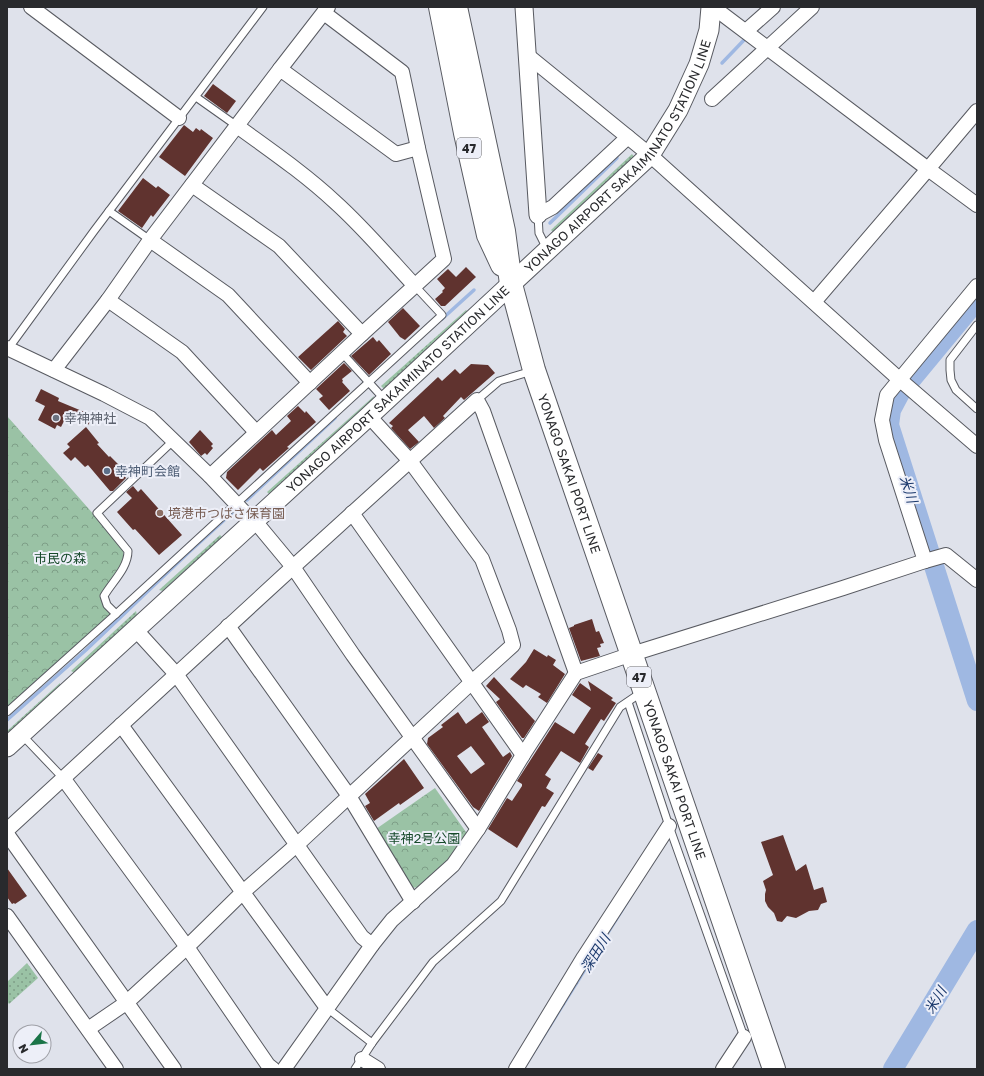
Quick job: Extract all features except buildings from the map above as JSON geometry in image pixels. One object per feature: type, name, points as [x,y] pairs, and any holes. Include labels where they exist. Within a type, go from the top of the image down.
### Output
[{"type":"main road","name":"YONAGO SAKAI PORT LINE","points":[[440,7],[465,132],[488,235],[511,284]]},
{"type":"main road","name":"YONAGO SAKAI PORT LINE","points":[[456,7],[504,231],[511,284],[534,370],[632,654],[636,696],[774,1069]]},
{"type":"main road","name":"YONAGO AIRPORT SAKAIMINATO STATION LINE","points":[[14,741],[135,628],[369,416],[650,155],[678,110],[699,64],[709,30],[712,7]]},
{"type":"street","points":[[31,7],[179,118]]},
{"type":"street","points":[[524,7],[538,215],[553,207],[628,137]]},
{"type":"street","points":[[712,7],[746,31],[977,206]]},
{"type":"street","points":[[746,31],[772,7]]},
{"type":"street","points":[[712,99],[812,7]]},
{"type":"street","points":[[54,370],[108,300],[150,240],[326,10],[402,72],[444,259],[210,476]]},
{"type":"street","points":[[528,55],[650,155],[898,379],[977,446]]},
{"type":"street","points":[[280,69],[396,154],[418,148]]},
{"type":"street","points":[[814,302],[977,111]]},
{"type":"street","points":[[237,126],[300,173],[334,201],[354,220],[415,286]]},
{"type":"street","points":[[192,185],[279,246],[362,334]]},
{"type":"street","points":[[150,240],[228,295],[310,383]]},
{"type":"street","points":[[925,561],[886,440],[882,420],[887,395],[898,379],[977,286]]},
{"type":"street","points":[[108,300],[182,352],[256,432]]},
{"type":"street","points":[[7,349],[54,370],[150,418],[210,476],[243,511],[254,520],[293,567],[478,829]]},
{"type":"street","points":[[7,830],[228,626],[477,400],[483,411],[576,673]]},
{"type":"street","points":[[88,1029],[126,1003],[187,947],[243,892],[350,796],[513,645],[509,630],[482,559],[410,462],[369,416]]},
{"type":"street","points":[[352,513],[523,755]]},
{"type":"street","points":[[284,1069],[372,945],[392,920],[454,865],[576,673],[946,555],[977,580]]},
{"type":"street","points":[[228,626],[350,796],[413,902]]},
{"type":"street","points":[[135,628],[176,674],[362,937],[372,945]]},
{"type":"street","points":[[121,724],[327,1008]]},
{"type":"street","points":[[63,778],[187,947],[268,1065],[273,1069]]},
{"type":"street","points":[[516,1069],[584,957],[669,826]]},
{"type":"street","points":[[7,834],[174,1069]]},
{"type":"street","points":[[7,916],[116,1069]]},
{"type":"street","points":[[723,1069],[744,1037]]},
{"type":"street","points":[[358,1064],[378,1069]]},
{"type":"lane","points":[[7,349],[263,7]]},
{"type":"lane","points":[[196,97],[237,126]]},
{"type":"lane","points":[[109,211],[150,240]]},
{"type":"lane","points":[[538,215],[539,233],[547,250]]},
{"type":"lane","points":[[7,712],[442,315],[415,286]]},
{"type":"lane","points":[[977,325],[950,360],[950,370],[956,390],[977,409]]},
{"type":"lane","points":[[342,354],[386,400]]},
{"type":"lane","points":[[477,400],[499,381],[534,370]]},
{"type":"lane","points":[[116,614],[108,605],[104,596],[125,564],[128,551],[97,513],[173,441]]},
{"type":"lane","points":[[358,1064],[372,1042],[433,962],[500,901],[620,707],[636,696],[669,826],[744,1037]]},
{"type":"lane","points":[[14,741],[63,778]]},
{"type":"lane","points":[[327,1008],[372,1042]]},
{"type":"green space","points":[[632,154],[635,158],[554,233],[551,230]]},
{"type":"green space","points":[[466,310],[469,313],[384,389],[381,386]]},
{"type":"green space","points":[[374,396],[372,402],[270,495],[267,492]]},
{"type":"green space","name":"市民の森","points":[[7,416],[118,542],[123,549],[123,555],[120,567],[101,595],[101,601],[109,608],[111,614],[7,708]]},
{"type":"green space","points":[[220,535],[222,537],[163,591],[159,590]]},
{"type":"green space","points":[[136,611],[137,615],[75,673],[71,671]]},
{"type":"green space","points":[[60,683],[60,689],[7,736],[7,731]]},
{"type":"green space","name":"幸神2号公園","points":[[435,788],[468,835],[451,862],[420,887],[411,888],[376,829]]},
{"type":"green space","points":[[27,963],[38,978],[9,1004],[7,1001],[7,982]]},
{"type":"water","name":"深田川","points":[[667,836],[669,838],[525,1069],[521,1069]]},
{"type":"waterway","points":[[722,63],[745,39]]},
{"type":"waterway","points":[[550,223],[617,158]]},
{"type":"waterway","points":[[442,319],[474,290]]},
{"type":"waterway","name":"米川","points":[[977,300],[900,393],[891,410],[889,425],[977,701]]},
{"type":"waterway","points":[[247,500],[335,418]]},
{"type":"waterway","points":[[7,720],[86,650],[232,513]]},
{"type":"waterway","name":"米川","points":[[893,1069],[977,930]]},
{"type":"place","name":"幸神神社","points":[[56,418]]},
{"type":"place","name":"幸神町会館","points":[[107,471]]},
{"type":"place","name":"境港市つばさ保育園","points":[[160,513]]}]
